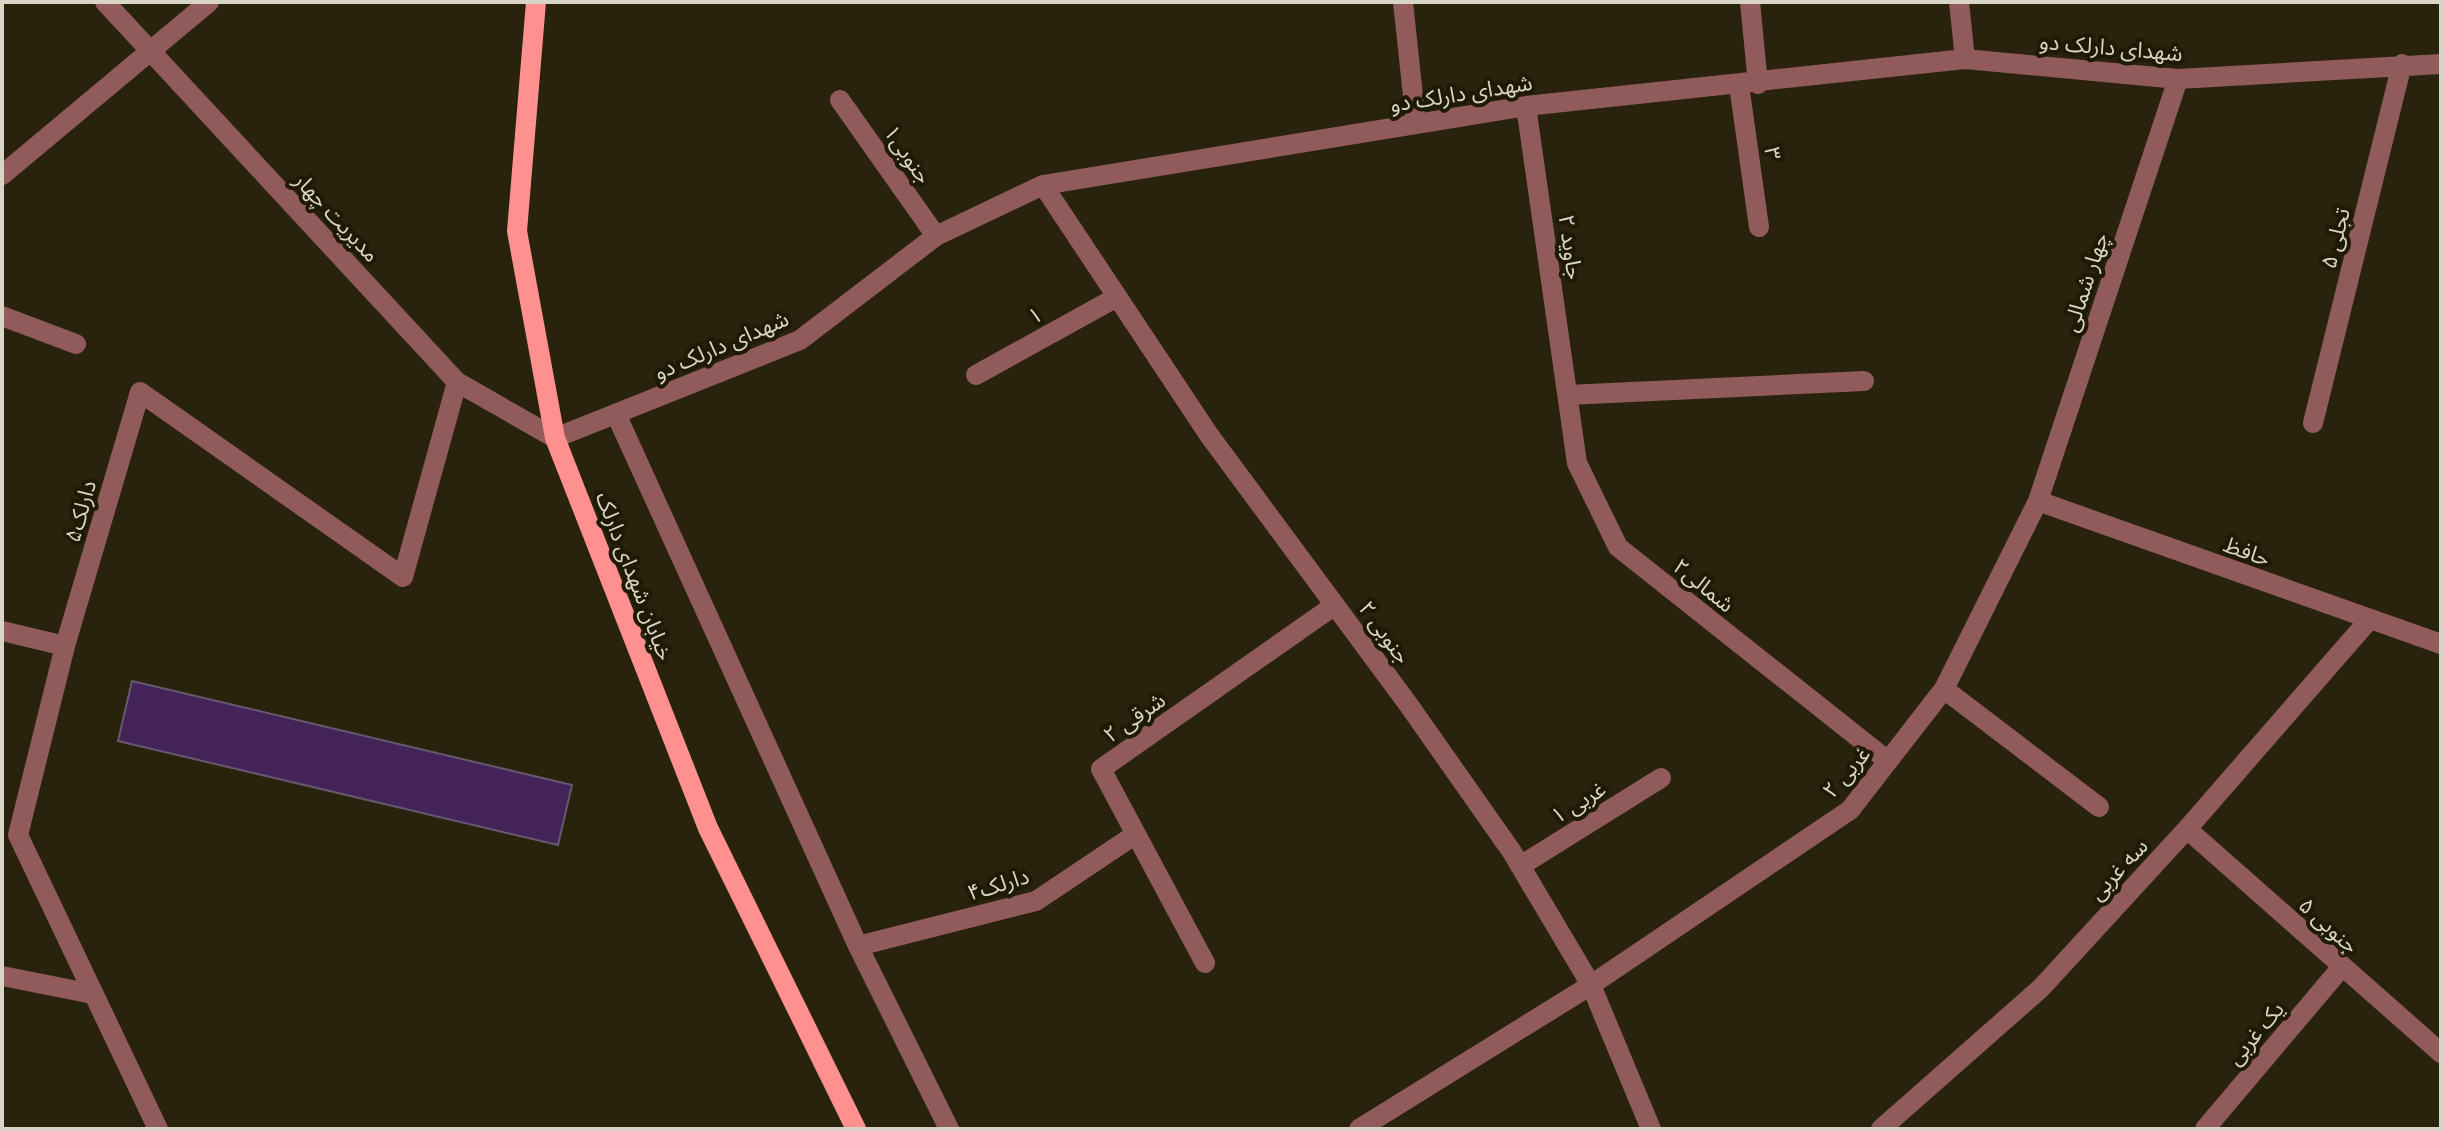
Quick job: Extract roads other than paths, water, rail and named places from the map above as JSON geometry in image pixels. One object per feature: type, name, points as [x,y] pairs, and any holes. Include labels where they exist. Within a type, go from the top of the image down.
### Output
[{"type":"main road","name":"خیابان شهدای دارلک","points":[[536,2],[517,231],[555,438],[708,828],[856,1129]]},
{"type":"street","name":"مدیریت چهار","points":[[105,2],[457,382],[555,438]]},
{"type":"street","points":[[2,175],[209,2]]},
{"type":"street","points":[[1403,2],[1416,124]]},
{"type":"street","name":"۳","points":[[1750,2],[1749,84],[1759,227]]},
{"type":"street","points":[[1959,2],[1965,59]]},
{"type":"street","name":"شهدای دارلک دو","points":[[555,438],[800,340],[936,236],[1043,185],[1526,106],[1965,59],[2178,79],[2441,64]]},
{"type":"street","name":"۵ تجلی","points":[[2313,423],[2402,64]]},
{"type":"street","name":"چهار شمالی","points":[[2038,501],[2178,79]]},
{"type":"street","name":"جنوبی۱","points":[[840,100],[936,236]]},
{"type":"street","name":"۲ جاوید","points":[[1526,106],[1568,395]]},
{"type":"street","name":"۲ جنوبی","points":[[1043,185],[1209,435],[1335,605],[1520,866],[1591,985],[1651,1129]]},
{"type":"street","name":"۱","points":[[976,375],[1117,297]]},
{"type":"street","points":[[2,316],[76,344]]},
{"type":"street","points":[[1568,395],[1864,381]]},
{"type":"street","name":"دارلک۵","points":[[158,1129],[18,835],[65,646],[140,392],[403,577],[457,382]]},
{"type":"street","name":"شمالی۲","points":[[1568,395],[1577,463],[1618,547],[1888,761]]},
{"type":"street","points":[[616,414],[858,946],[949,1129]]},
{"type":"street","name":"حافظ","points":[[2038,501],[2441,644]]},
{"type":"street","name":"۲ غربی","points":[[1359,1129],[1591,985],[1850,810],[1944,689],[2038,501]]},
{"type":"street","name":"۲ شرقی","points":[[1205,963],[1101,769],[1335,605]]},
{"type":"street","name":"سه غربی","points":[[1881,1129],[2041,988],[2187,829],[2369,620]]},
{"type":"street","points":[[2,631],[65,646]]},
{"type":"street","points":[[1944,689],[2099,807]]},
{"type":"street","name":"۱ غربی","points":[[1520,866],[1661,778]]},
{"type":"street","name":"۵ جنوبی","points":[[2187,829],[2441,1053]]},
{"type":"street","name":"دارلک۴","points":[[858,946],[1036,901],[1136,834]]},
{"type":"street","name":"یک غربی","points":[[2205,1129],[2341,968]]},
{"type":"street","points":[[2,976],[93,994]]}]
